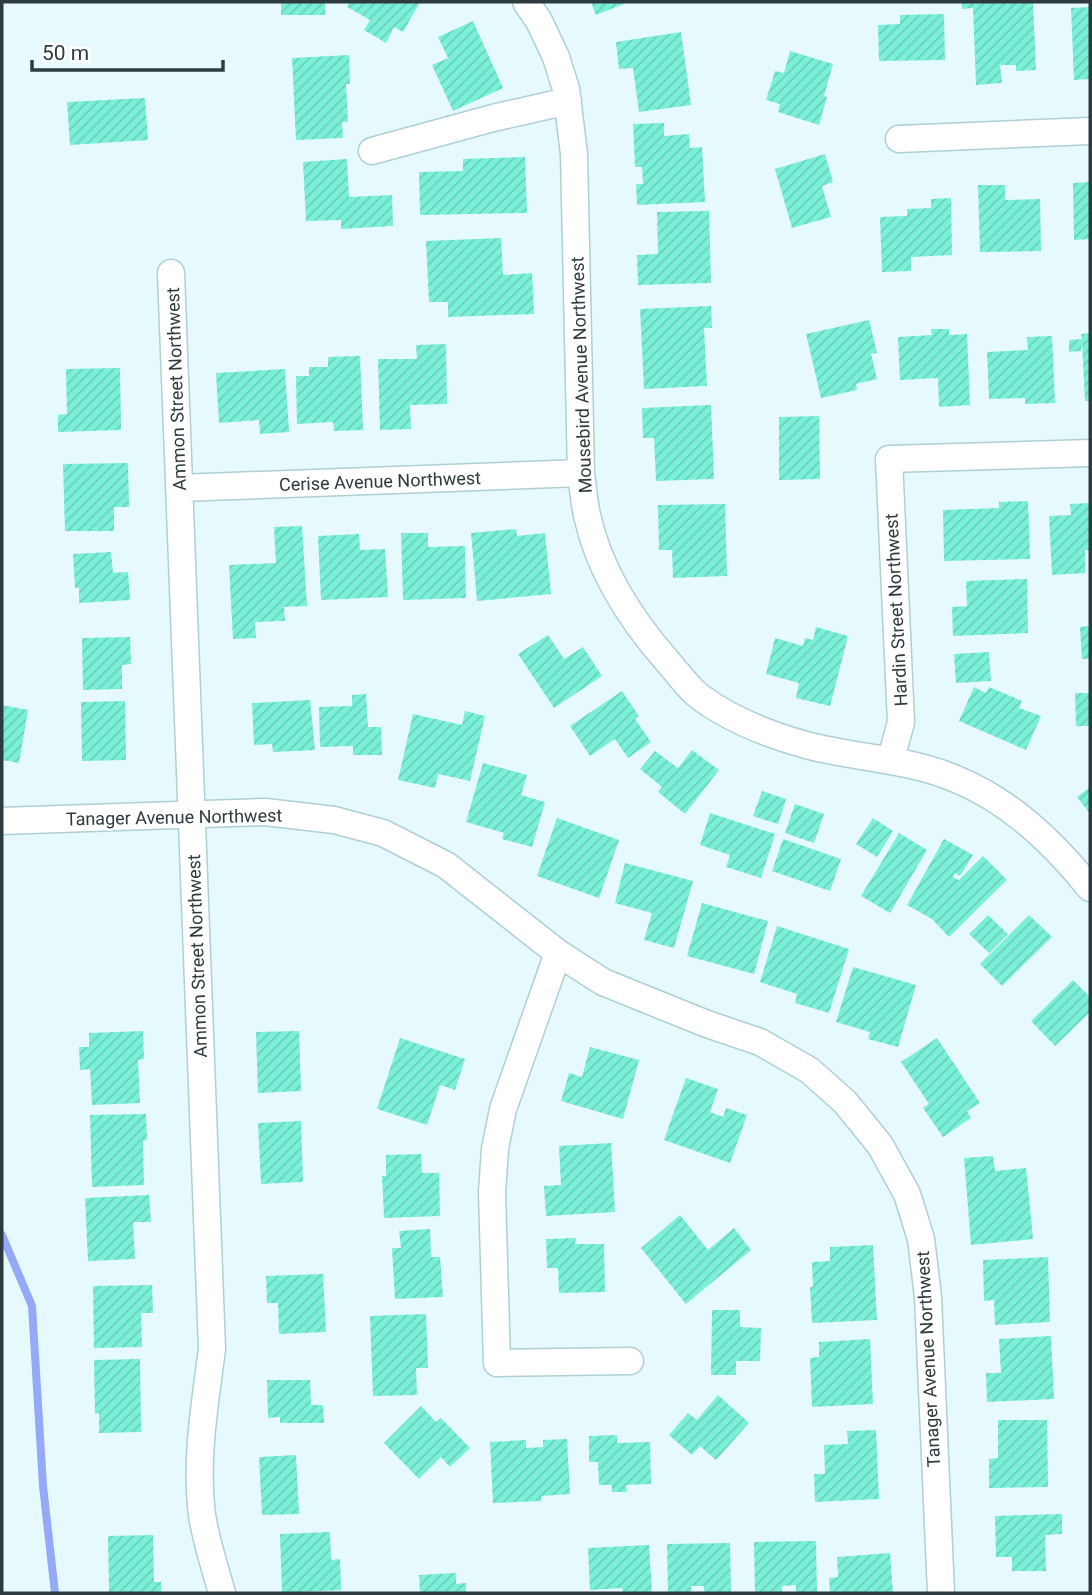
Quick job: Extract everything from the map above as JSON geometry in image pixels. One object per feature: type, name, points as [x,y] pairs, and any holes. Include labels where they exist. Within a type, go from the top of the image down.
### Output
[{"type":"street","name":"Mousebird Avenue Northwest","points":[[526,2],[539,21],[556,57],[568,101],[574,154],[581,473],[587,514],[596,548],[621,602],[654,646],[699,696],[747,725],[807,745],[891,759],[951,777],[1004,804],[1041,834],[1090,888]]},
{"type":"street","points":[[372,151],[568,101]]},
{"type":"street","points":[[899,139],[1090,131]]},
{"type":"street","name":"Ammon Street Northwest","points":[[171,274],[212,1349],[200,1438],[199,1474],[202,1517],[222,1593]]},
{"type":"street","name":"Hardin Street Northwest","points":[[891,759],[901,722],[889,459],[1090,453]]},
{"type":"street","name":"Cerise Avenue Northwest","points":[[179,488],[581,473]]},
{"type":"street","name":"Tanager Avenue Northwest","points":[[2,821],[265,812],[334,820],[383,833],[446,865],[558,953],[603,982],[760,1042],[809,1070],[845,1102],[880,1145],[907,1194],[920,1239],[928,1297],[941,1593]]},
{"type":"street","points":[[558,953],[503,1109],[495,1149],[492,1192],[497,1363],[630,1361]]},
{"type":"building","points":[[281,2],[325,2],[325,15],[281,15]]},
{"type":"building","points":[[349,2],[420,2],[403,32],[394,27],[386,43],[364,30],[370,20],[347,7]]},
{"type":"building","points":[[591,2],[629,2],[596,15]]},
{"type":"building","points":[[962,2],[1033,2],[1036,70],[1016,71],[1016,65],[1000,65],[1002,83],[976,85],[973,8],[962,9]]},
{"type":"building","points":[[1090,7],[1090,79],[1074,80],[1071,8]]},
{"type":"building","points":[[944,14],[945,60],[879,61],[878,25],[900,24],[900,15]]},
{"type":"building","points":[[473,21],[503,88],[453,111],[432,65],[448,58],[438,37]]},
{"type":"building","points":[[681,32],[691,105],[639,112],[633,68],[619,69],[616,42]]},
{"type":"building","points":[[790,51],[833,64],[819,125],[778,112],[780,104],[766,100],[775,71],[784,73]]},
{"type":"building","points":[[349,55],[350,84],[346,84],[348,122],[342,122],[343,138],[296,140],[292,58]]},
{"type":"building","points":[[145,98],[148,140],[70,145],[67,102]]},
{"type":"building","points":[[664,123],[664,136],[689,134],[690,148],[702,147],[705,202],[637,205],[636,184],[643,184],[642,167],[635,167],[633,124]]},
{"type":"building","points":[[825,154],[833,182],[822,186],[831,217],[792,228],[775,169]]},
{"type":"building","points":[[525,157],[527,213],[420,215],[419,172],[463,171],[463,159]]},
{"type":"building","points":[[347,159],[349,197],[392,195],[393,226],[341,229],[341,220],[306,221],[303,162]]},
{"type":"building","points":[[1090,182],[1090,239],[1074,240],[1073,183]]},
{"type":"building","points":[[978,185],[1005,185],[1005,200],[1040,199],[1041,251],[980,252]]},
{"type":"building","points":[[951,198],[952,255],[911,257],[911,271],[882,272],[880,217],[907,216],[907,209],[931,208],[931,199]]},
{"type":"building","points":[[709,211],[711,283],[638,285],[637,255],[658,254],[657,212]]},
{"type":"building","points":[[501,238],[503,275],[532,273],[534,314],[448,317],[448,302],[429,302],[426,241]]},
{"type":"building","points":[[711,306],[712,328],[704,328],[707,386],[644,389],[640,309]]},
{"type":"building","points":[[869,320],[877,353],[871,354],[877,379],[856,384],[857,390],[821,398],[806,334]]},
{"type":"building","points":[[931,329],[949,329],[949,335],[967,334],[970,405],[939,407],[938,378],[900,380],[898,337],[932,335]]},
{"type":"building","points":[[1090,333],[1090,401],[1085,401],[1082,342],[1081,351],[1069,352],[1069,340],[1082,339],[1081,334]]},
{"type":"building","points":[[1052,336],[1055,403],[1025,404],[1025,398],[989,399],[987,352],[1028,350],[1027,337]]},
{"type":"building","points":[[446,344],[447,404],[410,405],[411,429],[380,430],[378,359],[417,359],[416,345]]},
{"type":"building","points":[[360,356],[363,430],[334,431],[333,422],[297,424],[296,376],[309,376],[309,367],[328,367],[328,357]]},
{"type":"building","points":[[120,368],[121,430],[58,432],[58,415],[67,414],[66,369]]},
{"type":"building","points":[[285,369],[289,432],[260,434],[259,420],[219,423],[216,373]]},
{"type":"building","points":[[711,405],[714,479],[656,481],[654,438],[643,438],[642,408]]},
{"type":"building","points":[[819,416],[820,479],[779,480],[779,417]]},
{"type":"building","points":[[128,463],[129,507],[114,507],[114,531],[65,531],[63,464]]},
{"type":"building","points":[[1028,501],[1030,559],[944,561],[943,510],[999,508],[999,502]]},
{"type":"building","points":[[1090,503],[1090,550],[1085,550],[1085,573],[1052,575],[1049,516],[1071,515],[1070,504]]},
{"type":"building","points":[[725,504],[727,576],[673,578],[672,550],[659,550],[658,505]]},
{"type":"building","points":[[302,526],[307,606],[284,607],[285,621],[255,622],[256,638],[233,639],[229,565],[276,563],[274,527]]},
{"type":"building","points":[[516,529],[517,536],[545,533],[551,594],[477,601],[471,533]]},
{"type":"building","points":[[401,533],[428,533],[428,547],[465,546],[466,598],[403,600]]},
{"type":"building","points":[[359,534],[360,550],[385,549],[388,597],[321,600],[318,536]]},
{"type":"building","points":[[111,552],[113,573],[128,572],[130,600],[79,603],[79,588],[75,588],[73,554]]},
{"type":"building","points":[[1027,579],[1028,633],[953,636],[952,607],[967,606],[966,581]]},
{"type":"building","points":[[1090,626],[1090,659],[1082,659],[1080,627]]},
{"type":"building","points":[[816,627],[848,636],[830,706],[796,698],[799,683],[766,674],[775,638],[803,646],[805,638],[813,640]]},
{"type":"building","points":[[548,635],[564,659],[583,647],[602,676],[554,708],[518,654]]},
{"type":"building","points":[[130,637],[131,664],[122,665],[122,689],[83,690],[82,638]]},
{"type":"building","points":[[989,652],[991,681],[956,683],[954,654]]},
{"type":"building","points":[[974,687],[986,693],[989,687],[1022,701],[1019,708],[1041,716],[1026,750],[959,721]]},
{"type":"building","points":[[622,691],[639,716],[635,719],[651,742],[628,758],[615,739],[590,756],[570,726]]},
{"type":"building","points":[[1075,693],[1090,693],[1090,726],[1076,726]]},
{"type":"building","points":[[366,694],[368,727],[381,727],[382,755],[353,755],[353,746],[320,747],[319,707],[352,706],[352,695]]},
{"type":"building","points":[[310,700],[315,750],[273,752],[272,744],[254,745],[252,703]]},
{"type":"building","points":[[125,701],[126,760],[82,761],[81,702]]},
{"type":"building","points":[[2,705],[28,710],[19,763],[2,760]]},
{"type":"building","points":[[465,711],[485,716],[470,781],[438,774],[435,788],[398,780],[413,714],[462,725]]},
{"type":"building","points":[[692,750],[719,770],[685,814],[658,792],[662,787],[640,769],[655,751],[678,768]]},
{"type":"building","points":[[483,763],[527,775],[521,795],[545,802],[532,847],[502,839],[504,833],[466,822]]},
{"type":"building","points":[[1090,787],[1090,814],[1077,797]]},
{"type":"building","points":[[762,791],[786,799],[778,824],[753,816]]},
{"type":"building","points":[[795,804],[824,814],[814,843],[785,833]]},
{"type":"building","points":[[710,813],[775,834],[761,878],[726,867],[730,855],[700,845]]},
{"type":"building","points":[[557,818],[619,840],[599,898],[537,876]]},
{"type":"building","points":[[873,818],[893,831],[877,857],[856,844]]},
{"type":"building","points":[[899,833],[927,850],[890,913],[861,896]]},
{"type":"building","points":[[783,839],[841,859],[830,891],[772,871]]},
{"type":"building","points":[[944,839],[973,855],[960,876],[955,873],[953,877],[959,880],[983,856],[1007,880],[949,937],[932,919],[907,905]]},
{"type":"building","points":[[625,863],[693,881],[674,948],[644,940],[652,913],[615,903]]},
{"type":"building","points":[[702,903],[768,921],[754,974],[687,956]]},
{"type":"building","points":[[988,915],[1008,934],[989,953],[969,934]]},
{"type":"building","points":[[1029,915],[1052,937],[1002,986],[980,964]]},
{"type":"building","points":[[777,926],[849,949],[829,1013],[795,1003],[797,994],[760,982]]},
{"type":"building","points":[[853,967],[916,985],[898,1047],[868,1039],[870,1032],[836,1022]]},
{"type":"building","points":[[1073,980],[1090,997],[1090,1012],[1055,1046],[1031,1021]]},
{"type":"building","points":[[143,1031],[144,1059],[138,1060],[140,1103],[92,1105],[90,1069],[80,1070],[79,1047],[89,1047],[89,1033]]},
{"type":"building","points":[[299,1031],[301,1091],[258,1093],[256,1032]]},
{"type":"building","points":[[400,1038],[465,1059],[455,1090],[440,1085],[427,1125],[377,1109]]},
{"type":"building","points":[[937,1038],[980,1103],[967,1111],[971,1118],[943,1137],[923,1108],[929,1104],[901,1062]]},
{"type":"building","points":[[590,1047],[639,1060],[623,1119],[561,1101],[569,1073],[582,1077]]},
{"type":"building","points":[[686,1078],[718,1089],[710,1112],[723,1117],[726,1108],[747,1115],[730,1163],[664,1140]]},
{"type":"building","points":[[146,1114],[147,1140],[143,1141],[144,1185],[92,1187],[90,1115]]},
{"type":"building","points":[[301,1121],[303,1182],[261,1184],[258,1123]]},
{"type":"building","points":[[611,1143],[615,1212],[546,1216],[544,1186],[561,1185],[559,1146]]},
{"type":"building","points":[[421,1154],[422,1173],[439,1173],[440,1216],[384,1218],[382,1176],[386,1176],[386,1155]]},
{"type":"building","points":[[993,1156],[995,1171],[1026,1168],[1033,1239],[971,1245],[964,1158]]},
{"type":"building","points":[[149,1195],[151,1222],[133,1222],[135,1259],[88,1261],[85,1198]]},
{"type":"building","points":[[680,1215],[708,1250],[734,1228],[751,1250],[686,1304],[641,1248]]},
{"type":"building","points":[[430,1229],[431,1257],[440,1257],[443,1297],[395,1299],[392,1248],[401,1248],[399,1231]]},
{"type":"building","points":[[576,1238],[575,1244],[604,1244],[605,1292],[559,1293],[558,1268],[547,1268],[546,1239]]},
{"type":"building","points":[[873,1245],[877,1320],[812,1323],[812,1262],[830,1261],[830,1247]]},
{"type":"building","points":[[1048,1257],[1050,1322],[995,1325],[994,1300],[984,1301],[983,1260]]},
{"type":"building","points":[[323,1274],[326,1332],[279,1334],[278,1303],[267,1303],[266,1276]]},
{"type":"building","points":[[152,1285],[153,1313],[141,1313],[142,1347],[94,1348],[93,1286]]},
{"type":"building","points":[[712,1310],[740,1310],[740,1327],[761,1328],[760,1361],[736,1361],[736,1375],[711,1375]]},
{"type":"building","points":[[426,1314],[428,1368],[416,1368],[417,1395],[373,1396],[370,1316]]},
{"type":"building","points":[[1051,1336],[1054,1399],[987,1402],[986,1373],[1001,1373],[999,1339]]},
{"type":"building","points":[[870,1339],[873,1404],[812,1407],[810,1358],[819,1357],[819,1342]]},
{"type":"building","points":[[140,1359],[141,1432],[99,1433],[99,1413],[95,1414],[94,1360]]},
{"type":"building","points":[[267,1380],[310,1380],[311,1405],[323,1405],[324,1423],[280,1423],[280,1417],[268,1418]]},
{"type":"building","points":[[718,1395],[749,1423],[716,1460],[700,1446],[692,1455],[669,1435],[688,1413],[697,1420]]},
{"type":"building","points":[[421,1406],[436,1422],[441,1418],[470,1448],[450,1467],[441,1457],[419,1479],[384,1443]]},
{"type":"building","points":[[998,1420],[1047,1420],[1048,1487],[989,1488],[989,1459],[998,1458]]},
{"type":"building","points":[[876,1430],[879,1499],[815,1502],[814,1474],[825,1474],[824,1445],[848,1444],[847,1431]]},
{"type":"building","points":[[617,1435],[617,1443],[650,1442],[651,1484],[626,1485],[627,1492],[612,1492],[612,1485],[599,1485],[598,1462],[589,1462],[589,1436]]},
{"type":"building","points":[[567,1439],[570,1494],[541,1496],[541,1501],[493,1503],[490,1442],[526,1440],[526,1448],[543,1447],[543,1440]]},
{"type":"building","points":[[296,1455],[299,1514],[262,1515],[259,1457]]},
{"type":"building","points":[[1062,1514],[1062,1534],[1045,1535],[1046,1571],[1012,1571],[1012,1557],[996,1557],[995,1516]]},
{"type":"building","points":[[330,1532],[331,1560],[340,1559],[341,1590],[282,1593],[280,1534]]},
{"type":"building","points":[[153,1535],[154,1582],[161,1582],[161,1593],[109,1593],[108,1536]]},
{"type":"building","points":[[816,1541],[817,1593],[796,1593],[796,1585],[782,1586],[782,1593],[755,1593],[754,1542]]},
{"type":"building","points":[[730,1543],[731,1593],[704,1593],[704,1586],[691,1586],[691,1593],[668,1593],[667,1544]]},
{"type":"building","points":[[649,1545],[652,1593],[623,1593],[622,1588],[590,1590],[588,1548]]},
{"type":"building","points":[[890,1553],[893,1593],[830,1593],[829,1578],[838,1577],[837,1557]]},
{"type":"building","points":[[456,1573],[456,1584],[466,1583],[466,1593],[420,1593],[419,1575]]},
{"type":"waterway","points":[[2,1235],[32,1306],[43,1486],[55,1593]]}]
